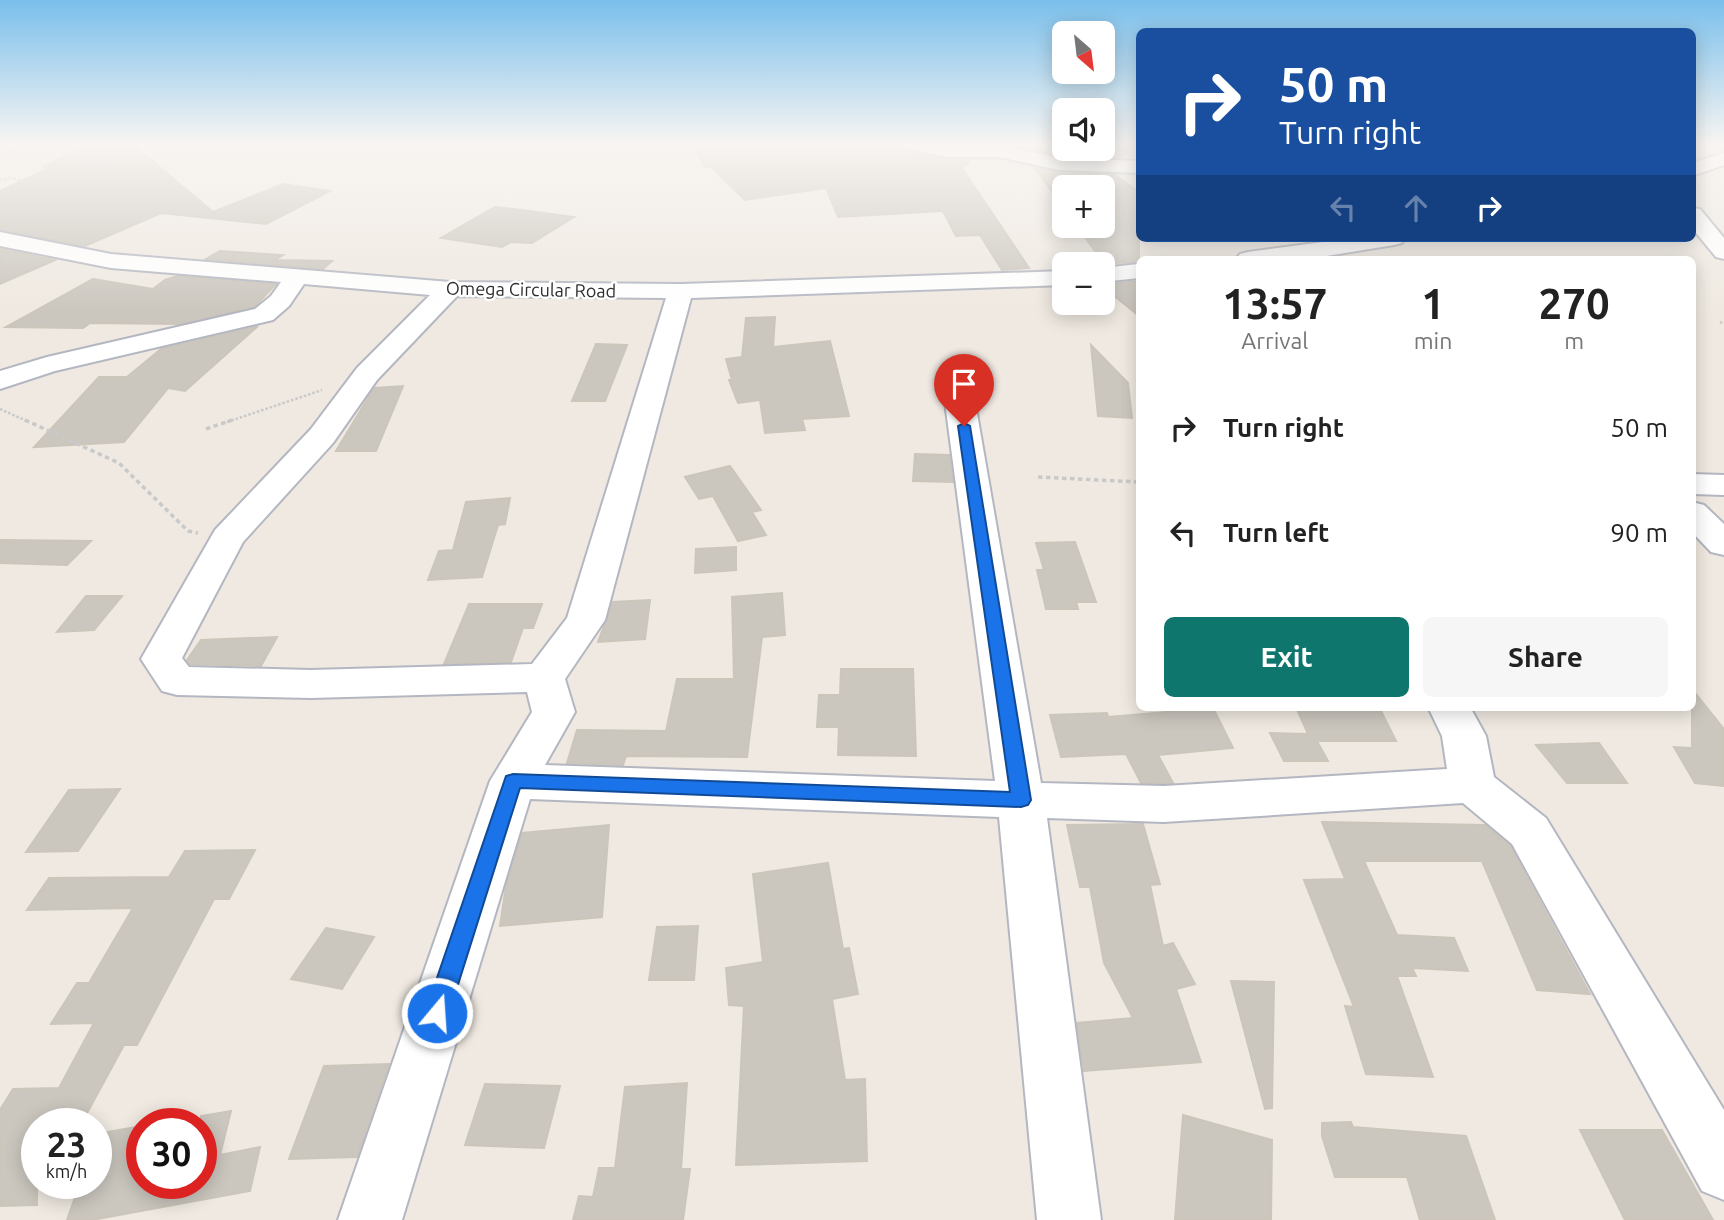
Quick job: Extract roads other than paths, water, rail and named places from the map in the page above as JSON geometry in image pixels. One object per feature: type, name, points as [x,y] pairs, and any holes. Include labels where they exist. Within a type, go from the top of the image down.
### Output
[{"type":"street","points":[[1696,213],[1724,214]]},
{"type":"street","points":[[1696,218],[1724,252]]},
{"type":"street","name":"Omega Circular Road","points":[[6,231],[111,261],[450,289],[681,291],[1052,278]]},
{"type":"street","points":[[1274,256],[1370,242]]},
{"type":"street","points":[[1115,274],[1136,271]]},
{"type":"street","points":[[0,380],[85,356],[264,315],[280,301],[298,275]]},
{"type":"street","points":[[450,289],[367,374],[322,436],[228,538],[161,659],[177,681],[312,684],[544,678]]},
{"type":"street","points":[[544,678],[586,620],[681,291]]},
{"type":"street","points":[[960,402],[1021,800],[1069,1220]]},
{"type":"street","points":[[1696,484],[1724,485]]},
{"type":"street","points":[[1696,516],[1724,544]]},
{"type":"street","points":[[370,1220],[513,781],[554,712],[544,678]]},
{"type":"street","points":[[1451,711],[1464,736],[1473,785],[1529,831],[1724,1169]]},
{"type":"street","points":[[513,781],[1164,804],[1473,785]]}]
